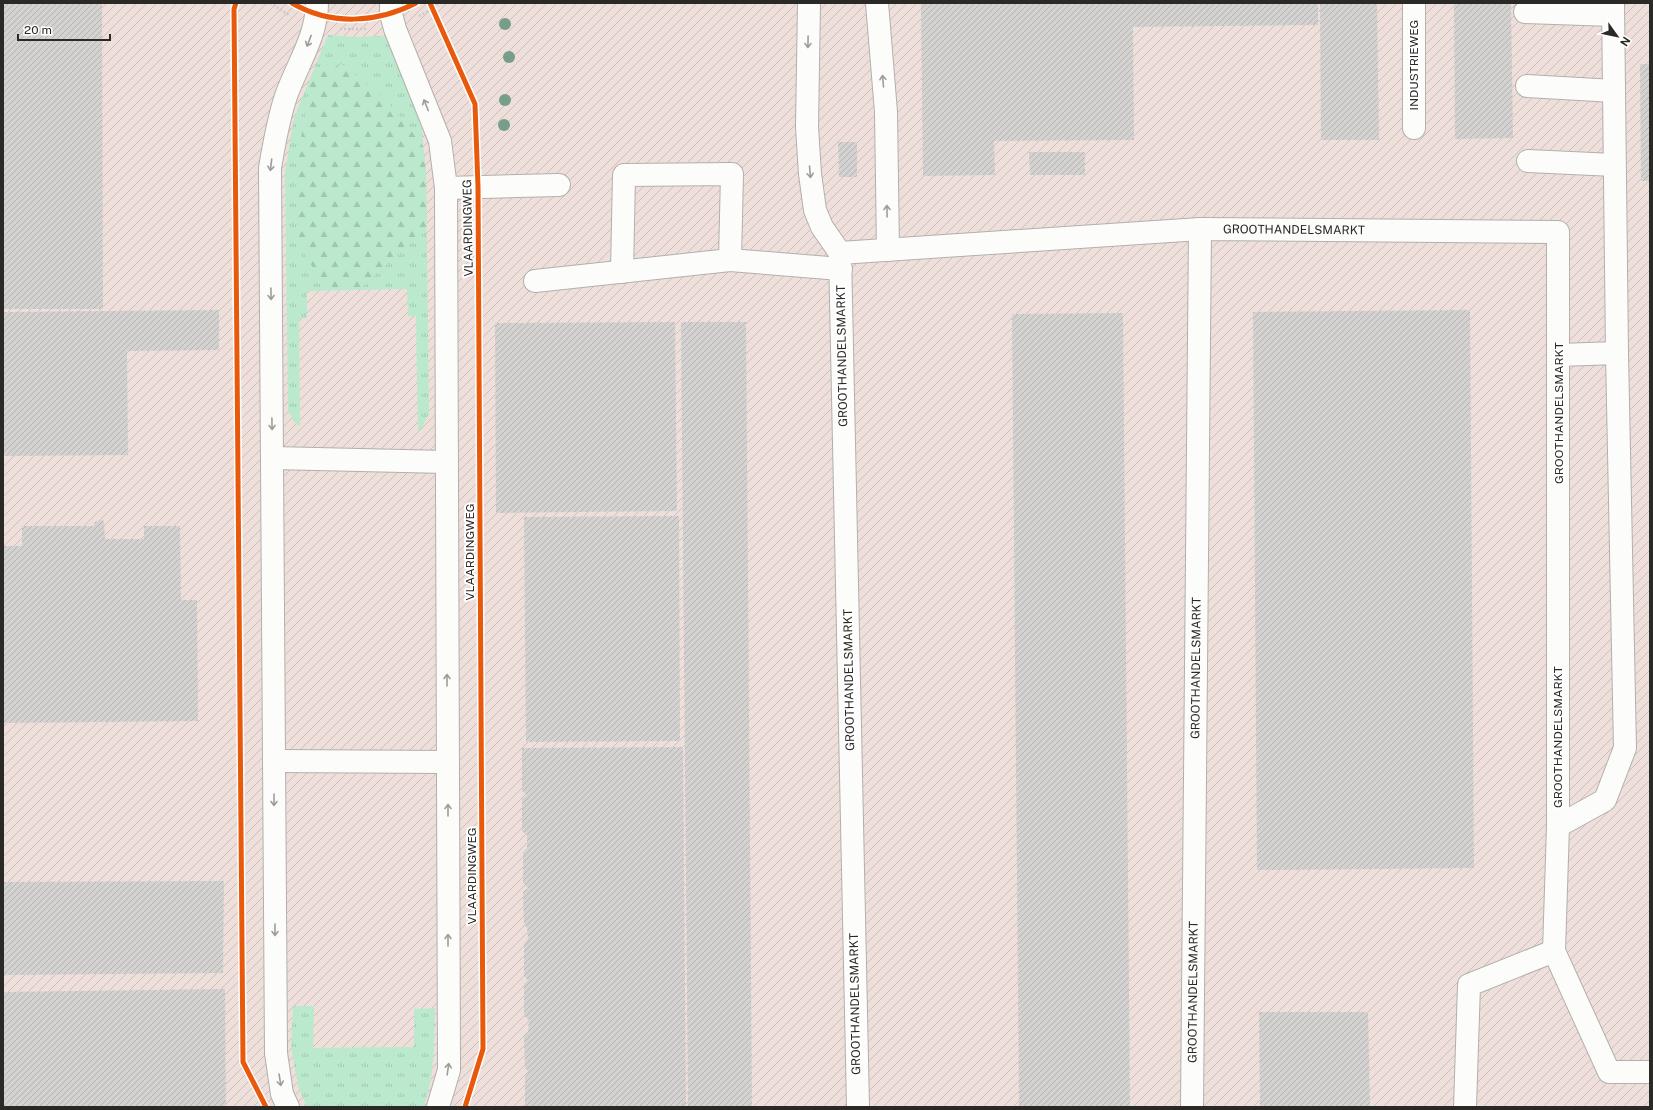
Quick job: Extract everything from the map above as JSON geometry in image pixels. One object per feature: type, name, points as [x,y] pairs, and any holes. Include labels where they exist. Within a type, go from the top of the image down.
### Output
[{"type":"street","points":[[288,1107],[282,1094],[276,1053],[273,458],[269,208],[270,168],[276,131],[287,96],[313,29],[317,14],[317,3]]},
{"type":"street","name":"VLAARDINGWEG","points":[[391,3],[391,14],[395,29],[440,141],[446,188],[449,1070],[438,1107]]},
{"type":"street","points":[[536,281],[730,260],[840,261],[815,210],[810,174],[807,127],[809,3]]},
{"type":"street","points":[[877,3],[886,112],[888,250]]},
{"type":"street","name":"INDUSTRIEWEG","points":[[1414,3],[1414,128]]},
{"type":"street","points":[[1525,12],[1613,9],[1617,353],[1625,748],[1605,800],[1558,826]]},
{"type":"street","points":[[1527,86],[1614,91]]},
{"type":"street","points":[[1528,161],[1614,165]]},
{"type":"street","points":[[622,272],[624,175],[732,174],[730,260]]},
{"type":"street","points":[[446,188],[559,185]]},
{"type":"street","name":"GROOTHANDELSMARKT","points":[[858,1107],[840,261],[888,250],[1200,229],[1558,232],[1558,826],[1554,951],[1609,1072],[1650,1072]]},
{"type":"street","name":"GROOTHANDELSMARKT","points":[[1192,1107],[1200,229]]},
{"type":"street","points":[[1559,355],[1617,353]]},
{"type":"street","points":[[273,458],[446,462]]},
{"type":"street","points":[[274,761],[447,762]]},
{"type":"street","points":[[1465,1107],[1469,985],[1554,951]]},
{"type":"path","points":[[270,3],[313,29],[395,29],[434,11],[438,3]]},
{"type":"path","points":[[430,3],[434,11]]},
{"type":"shaded area","points":[[3,3],[1650,3],[1650,1107],[3,1107]]},
{"type":"green space","points":[[328,35],[354,37],[386,36],[408,84],[422,130],[426,172],[429,413],[423,426],[418,432],[416,316],[408,316],[407,289],[307,291],[307,318],[299,319],[300,426],[294,422],[288,410],[285,173],[293,123],[297,110]]},
{"type":"green space","points":[[342,64],[388,102],[423,146],[426,172],[427,227],[359,290],[327,290],[300,247],[295,192],[298,157],[311,76]]},
{"type":"green space","points":[[293,1006],[314,1006],[313,1048],[414,1047],[414,1009],[435,1008],[434,1048],[431,1080],[424,1107],[307,1107],[298,1086],[291,1047]]},
{"type":"building","points":[[3,3],[102,3],[103,309],[3,309]]},
{"type":"building","points":[[921,3],[1318,3],[1318,25],[1133,27],[1134,140],[994,141],[995,175],[923,176]]},
{"type":"building","points":[[1320,3],[1377,3],[1379,140],[1321,140]]},
{"type":"building","points":[[1454,3],[1511,3],[1513,138],[1455,139]]},
{"type":"building","points":[[1640,64],[1650,64],[1650,181],[1641,181]]},
{"type":"building","points":[[838,142],[857,142],[857,177],[839,177]]},
{"type":"building","points":[[1029,152],[1085,152],[1085,175],[1030,175]]},
{"type":"building","points":[[219,310],[219,350],[127,351],[128,455],[3,456],[3,312]]},
{"type":"building","points":[[1470,310],[1474,868],[1257,870],[1253,312]]},
{"type":"building","points":[[1123,313],[1130,1107],[1019,1107],[1012,314]]},
{"type":"building","points":[[675,322],[677,511],[496,513],[495,323]]},
{"type":"building","points":[[681,322],[746,322],[752,1107],[688,1107]]},
{"type":"building","points":[[679,516],[680,741],[526,742],[524,517]]},
{"type":"building","points":[[103,520],[105,539],[144,539],[144,526],[180,526],[181,600],[197,600],[198,721],[3,723],[3,546],[22,546],[22,526],[94,526],[95,522]]},
{"type":"building","points":[[683,747],[686,1107],[525,1107],[525,1077],[529,1072],[525,1068],[524,1036],[528,1032],[529,1020],[524,1016],[524,984],[528,980],[524,976],[524,944],[528,939],[527,928],[524,924],[523,892],[528,888],[523,883],[523,852],[527,848],[527,835],[522,831],[522,799],[527,795],[522,791],[522,748]]},
{"type":"building","points":[[224,881],[223,973],[3,975],[3,882]]},
{"type":"building","points":[[225,989],[226,1107],[3,1107],[3,992]]},
{"type":"building","points":[[1259,1012],[1368,1012],[1370,1107],[1260,1107]]},
{"type":"cycle path","points":[[236,3],[234,9],[243,1062],[266,1107]]},
{"type":"cycle path","points":[[292,3],[322,16],[354,19],[386,15],[416,3]]},
{"type":"cycle path","points":[[430,3],[475,104],[478,187],[483,1049],[465,1107]]}]
